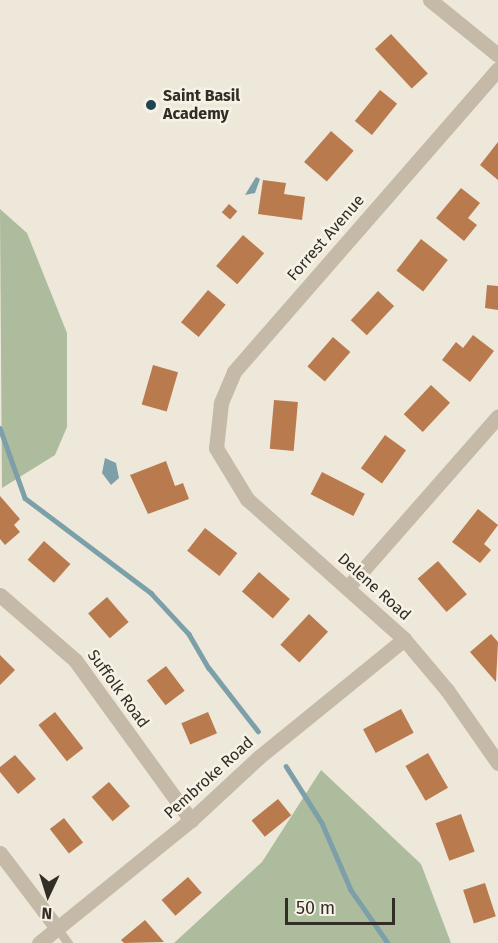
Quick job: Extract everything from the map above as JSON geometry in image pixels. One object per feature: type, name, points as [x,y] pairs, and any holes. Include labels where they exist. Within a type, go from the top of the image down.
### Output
[{"type":"street","points":[[430,0],[498,55]]},
{"type":"street","name":"Forrest Avenue","points":[[216,448],[221,403],[234,372],[498,69]]},
{"type":"street","points":[[348,586],[498,416]]},
{"type":"street","name":"Delene Road","points":[[216,448],[247,499],[348,586],[404,639],[447,690],[498,763]]},
{"type":"street","name":"Suffolk Road","points":[[0,595],[75,660],[191,820]]},
{"type":"street","name":"Pembroke Road","points":[[39,943],[191,820],[259,757],[404,639]]},
{"type":"street","points":[[0,853],[57,928]]},
{"type":"lane","points":[[57,928],[68,943]]},
{"type":"green space","points":[[0,209],[27,233],[67,333],[67,427],[55,455],[2,488]]},
{"type":"green space","points":[[321,770],[421,864],[451,943],[174,943],[262,862]]},
{"type":"water","points":[[256,177],[260,179],[255,193],[245,195]]},
{"type":"water","points":[[105,458],[116,463],[119,478],[111,485],[102,473]]},
{"type":"building","points":[[391,34],[428,73],[412,88],[375,49]]},
{"type":"building","points":[[380,90],[397,104],[372,135],[355,121]]},
{"type":"building","points":[[331,131],[354,151],[327,182],[304,162]]},
{"type":"building","points":[[498,142],[498,180],[480,165]]},
{"type":"building","points":[[263,180],[286,183],[284,194],[305,197],[302,220],[258,214]]},
{"type":"building","points":[[461,188],[480,203],[468,218],[477,225],[464,241],[436,218]]},
{"type":"building","points":[[229,204],[237,211],[230,220],[222,212]]},
{"type":"building","points":[[243,235],[264,253],[237,284],[216,266]]},
{"type":"building","points":[[421,239],[448,260],[423,291],[396,271]]},
{"type":"building","points":[[487,285],[498,286],[498,310],[485,308]]},
{"type":"building","points":[[208,290],[226,305],[199,337],[181,322]]},
{"type":"building","points":[[378,291],[394,306],[367,335],[351,320]]},
{"type":"building","points":[[473,335],[494,351],[470,382],[442,360],[456,342],[463,348]]},
{"type":"building","points":[[333,337],[350,352],[325,382],[307,366]]},
{"type":"building","points":[[153,365],[178,372],[167,412],[142,404]]},
{"type":"building","points":[[431,385],[450,403],[423,432],[404,414]]},
{"type":"building","points":[[274,400],[298,402],[294,451],[270,449]]},
{"type":"building","points":[[385,435],[406,450],[382,483],[361,468]]},
{"type":"building","points":[[166,461],[175,486],[183,483],[189,499],[148,514],[130,475]]},
{"type":"building","points":[[322,472],[365,494],[353,516],[311,494]]},
{"type":"building","points":[[0,496],[20,519],[14,525],[20,532],[5,545],[0,539]]},
{"type":"building","points":[[478,509],[498,525],[484,544],[491,550],[480,563],[452,542]]},
{"type":"building","points":[[205,528],[237,553],[219,576],[187,551]]},
{"type":"building","points":[[44,541],[70,564],[54,583],[28,560]]},
{"type":"building","points":[[438,561],[467,594],[446,612],[418,579]]},
{"type":"building","points":[[259,572],[290,599],[273,619],[242,592]]},
{"type":"building","points":[[107,597],[129,622],[110,638],[88,613]]},
{"type":"building","points":[[309,614],[328,632],[299,662],[280,645]]},
{"type":"building","points":[[491,634],[498,642],[496,682],[470,652]]},
{"type":"building","points":[[0,655],[15,670],[0,685]]},
{"type":"building","points":[[166,666],[185,691],[165,705],[147,680]]},
{"type":"building","points":[[401,709],[414,733],[376,753],[363,729]]},
{"type":"building","points":[[55,712],[83,748],[67,761],[38,725]]},
{"type":"building","points":[[208,712],[217,733],[190,745],[181,723]]},
{"type":"building","points":[[428,753],[448,788],[425,801],[405,766]]},
{"type":"building","points":[[15,755],[36,779],[18,794],[0,772],[0,767]]},
{"type":"building","points":[[109,782],[130,806],[113,821],[92,797]]},
{"type":"building","points":[[278,799],[291,815],[265,837],[252,820]]},
{"type":"building","points":[[461,814],[475,852],[449,861],[436,823]]},
{"type":"building","points":[[64,818],[83,842],[69,854],[50,829]]},
{"type":"building","points":[[188,877],[202,893],[175,916],[162,900]]},
{"type":"building","points":[[485,883],[496,916],[474,923],[463,890]]},
{"type":"building","points":[[145,920],[164,942],[124,943],[121,940]]},
{"type":"waterway","points":[[0,428],[25,498],[151,593],[189,634],[209,668],[258,731]]},
{"type":"waterway","points":[[286,766],[322,823],[351,890],[388,943]]},
{"type":"place","name":"Saint Basil Academy","points":[[151,105]]}]
